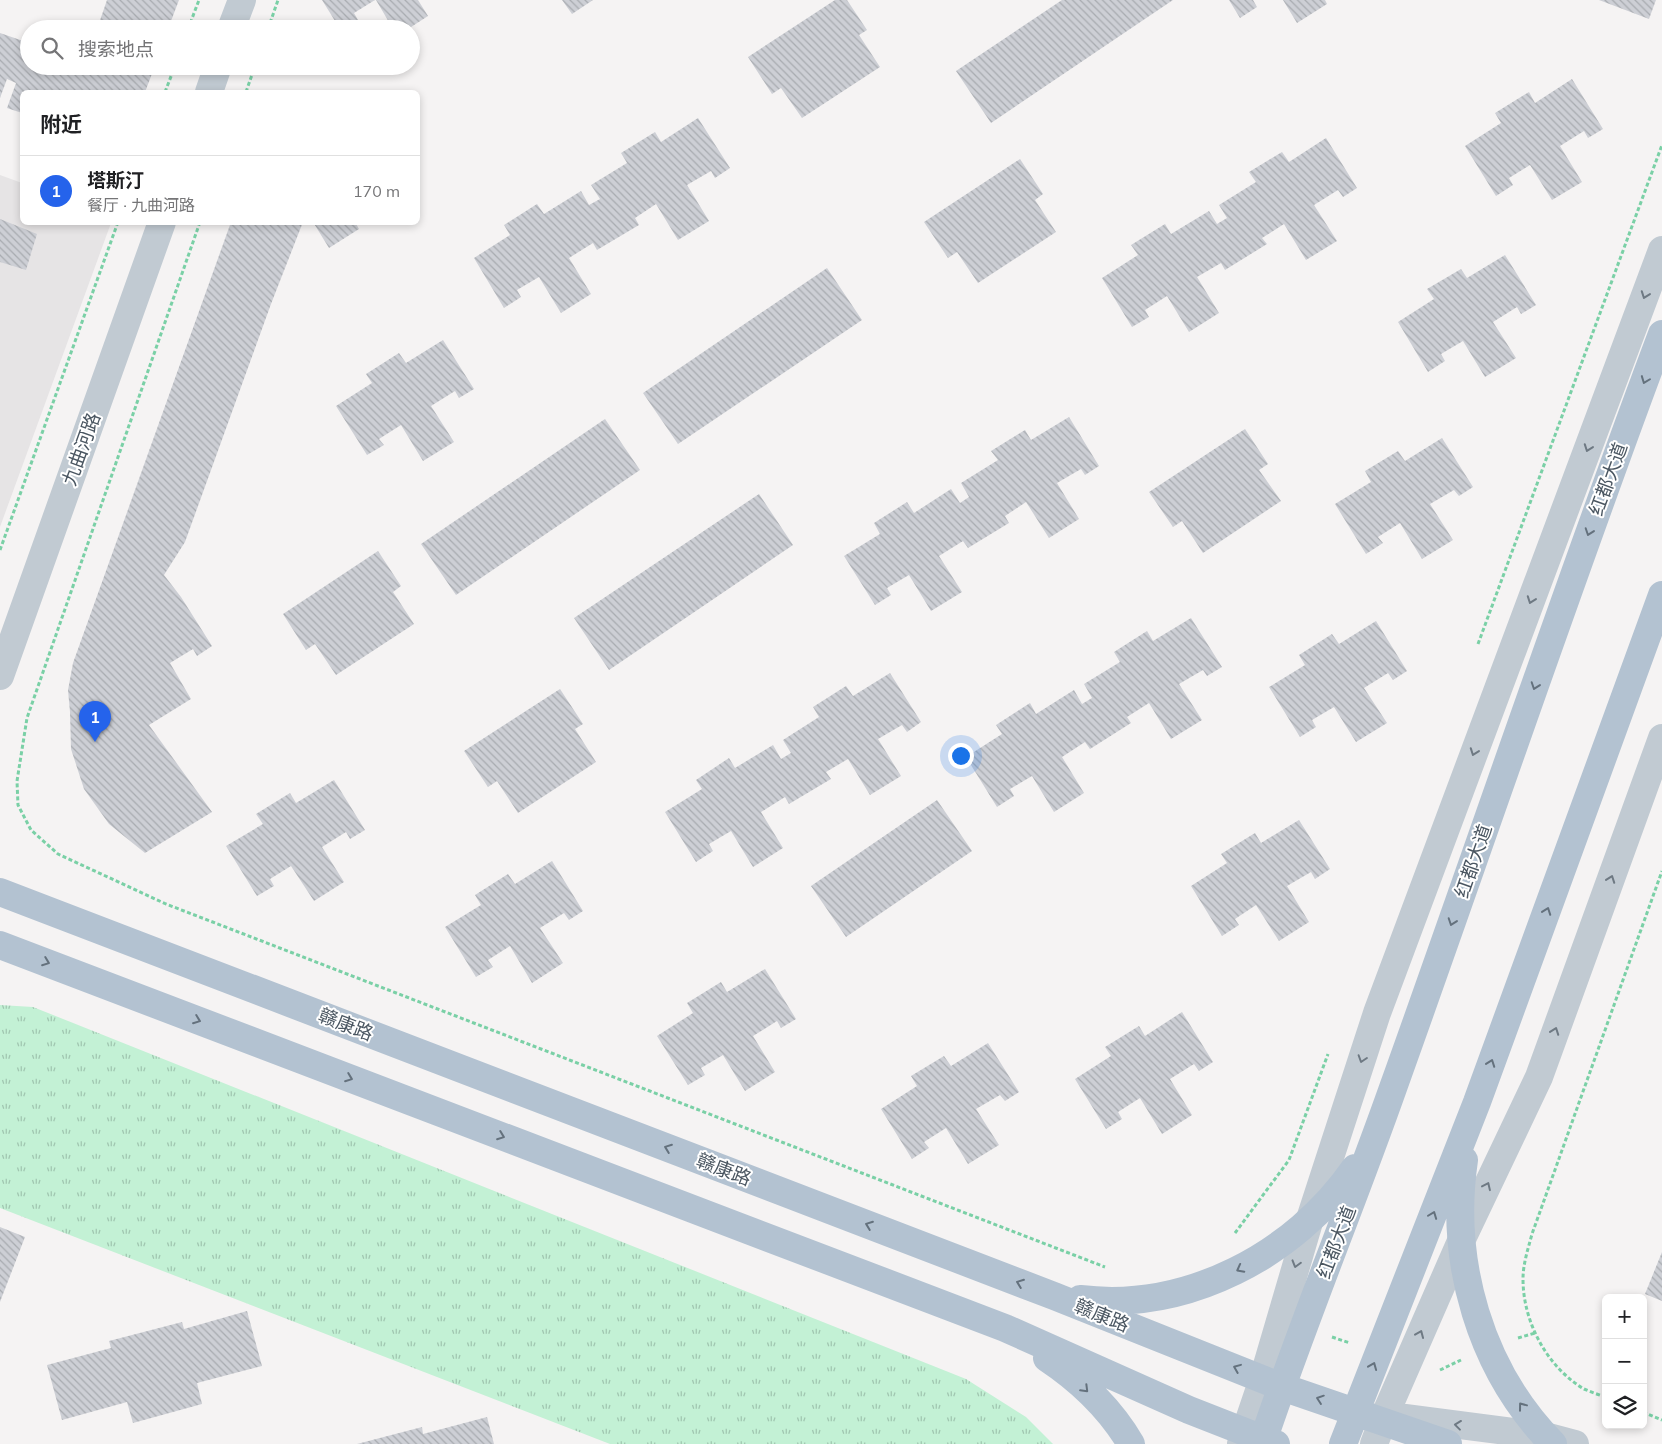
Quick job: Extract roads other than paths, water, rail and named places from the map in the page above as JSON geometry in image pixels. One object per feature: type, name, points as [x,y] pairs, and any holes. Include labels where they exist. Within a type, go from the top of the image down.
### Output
[{"type":"main road","name":"红都大道","points":[[1258,1441],[1272,1383],[1304,1326],[1392,1091],[1611,470],[1662,334]]},
{"type":"main road","points":[[1343,1444],[1477,1102],[1662,595]]},
{"type":"main road","name":"赣康路","points":[[0,892],[1054,1296],[1272,1383],[1355,1412],[1381,1427],[1448,1444]]},
{"type":"main road","points":[[0,945],[1005,1328],[1258,1441]]},
{"type":"main road","points":[[1054,1296],[1090,1300],[1126,1300],[1161,1296],[1196,1287],[1230,1275],[1261,1258],[1309,1222],[1342,1186],[1363,1156],[1380,1124],[1392,1091]]},
{"type":"main road","points":[[1477,1102],[1467,1140],[1461,1179],[1459,1218],[1463,1258],[1470,1296],[1485,1340],[1499,1369],[1519,1402],[1549,1440]]},
{"type":"main road","points":[[1005,1328],[1052,1361],[1080,1384],[1105,1409],[1132,1444]]},
{"type":"street","points":[[234,20],[242,0]]},
{"type":"street","points":[[210,90],[215,75]]},
{"type":"street","name":"九曲河路","points":[[0,676],[161,225]]},
{"type":"street","points":[[1272,1383],[1309,1222],[1377,1013],[1662,250]]},
{"type":"street","points":[[1575,1444],[1549,1440],[1381,1427],[1461,1241],[1539,1077],[1662,738]]},
{"type":"place","name":"塔斯汀","points":[[95,742]]}]
